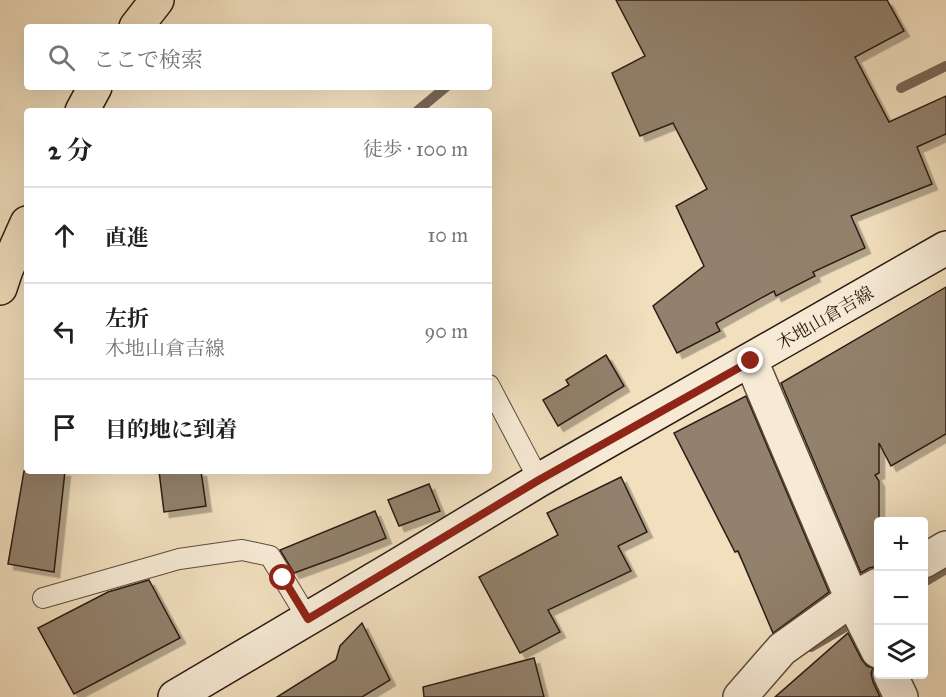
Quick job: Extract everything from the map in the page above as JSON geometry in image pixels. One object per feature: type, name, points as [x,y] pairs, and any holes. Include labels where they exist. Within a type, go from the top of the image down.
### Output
[{"type":"highway","points":[[138,24],[157,0]]},
{"type":"highway","points":[[84,108],[93,90]]},
{"type":"highway","points":[[0,288],[24,230]]},
{"type":"main road","name":"木地山倉吉線","points":[[175,697],[539,480],[946,248]]},
{"type":"main road","points":[[751,361],[866,592],[874,628]]},
{"type":"main road","points":[[928,559],[946,548]]},
{"type":"main road","points":[[740,697],[782,649],[866,592]]},
{"type":"main road","points":[[892,679],[901,697]]},
{"type":"lane","points":[[492,391],[539,480]]},
{"type":"lane","points":[[43,598],[179,559],[242,550],[270,556],[308,619]]},
{"type":"building","points":[[616,0],[887,0],[904,31],[855,57],[889,122],[946,96],[946,134],[917,147],[932,184],[851,216],[865,248],[813,272],[815,276],[776,296],[774,291],[716,323],[720,331],[677,353],[653,306],[704,266],[676,206],[707,189],[673,123],[640,136],[612,73],[645,56]]},
{"type":"building","points":[[946,287],[946,434],[891,466],[879,443],[879,473],[875,475],[879,481],[879,517],[874,517],[874,567],[861,573],[781,383]]},
{"type":"building","points":[[606,355],[624,386],[558,426],[543,400],[569,385],[566,380]]},
{"type":"building","points":[[746,396],[829,592],[773,633],[738,551],[735,552],[674,433]]},
{"type":"building","points":[[24,471],[24,474],[65,474],[54,572],[8,564]]},
{"type":"building","points":[[159,474],[201,474],[206,506],[164,512]]},
{"type":"building","points":[[621,477],[647,532],[618,546],[631,571],[548,610],[560,632],[520,653],[479,577],[558,535],[547,513]]},
{"type":"building","points":[[429,484],[440,511],[399,526],[388,500]]},
{"type":"building","points":[[375,511],[386,538],[294,573],[280,550]]},
{"type":"building","points":[[149,580],[180,638],[74,694],[38,628],[108,592]]},
{"type":"building","points":[[362,623],[390,680],[362,697],[277,697],[336,660],[340,646]]},
{"type":"building","points":[[848,633],[862,660],[867,666],[873,668],[871,673],[873,682],[880,697],[775,697]]},
{"type":"building","points":[[534,658],[544,697],[424,697],[423,687]]},
{"type":"waterway","points":[[901,88],[946,66]]},
{"type":"waterway","points":[[421,108],[442,90]]},
{"type":"waterway","points":[[928,580],[946,569]]},
{"type":"waterway","points":[[811,647],[874,610]]},
{"type":"route","points":[[283,578],[308,619],[539,480],[751,361]]}]
